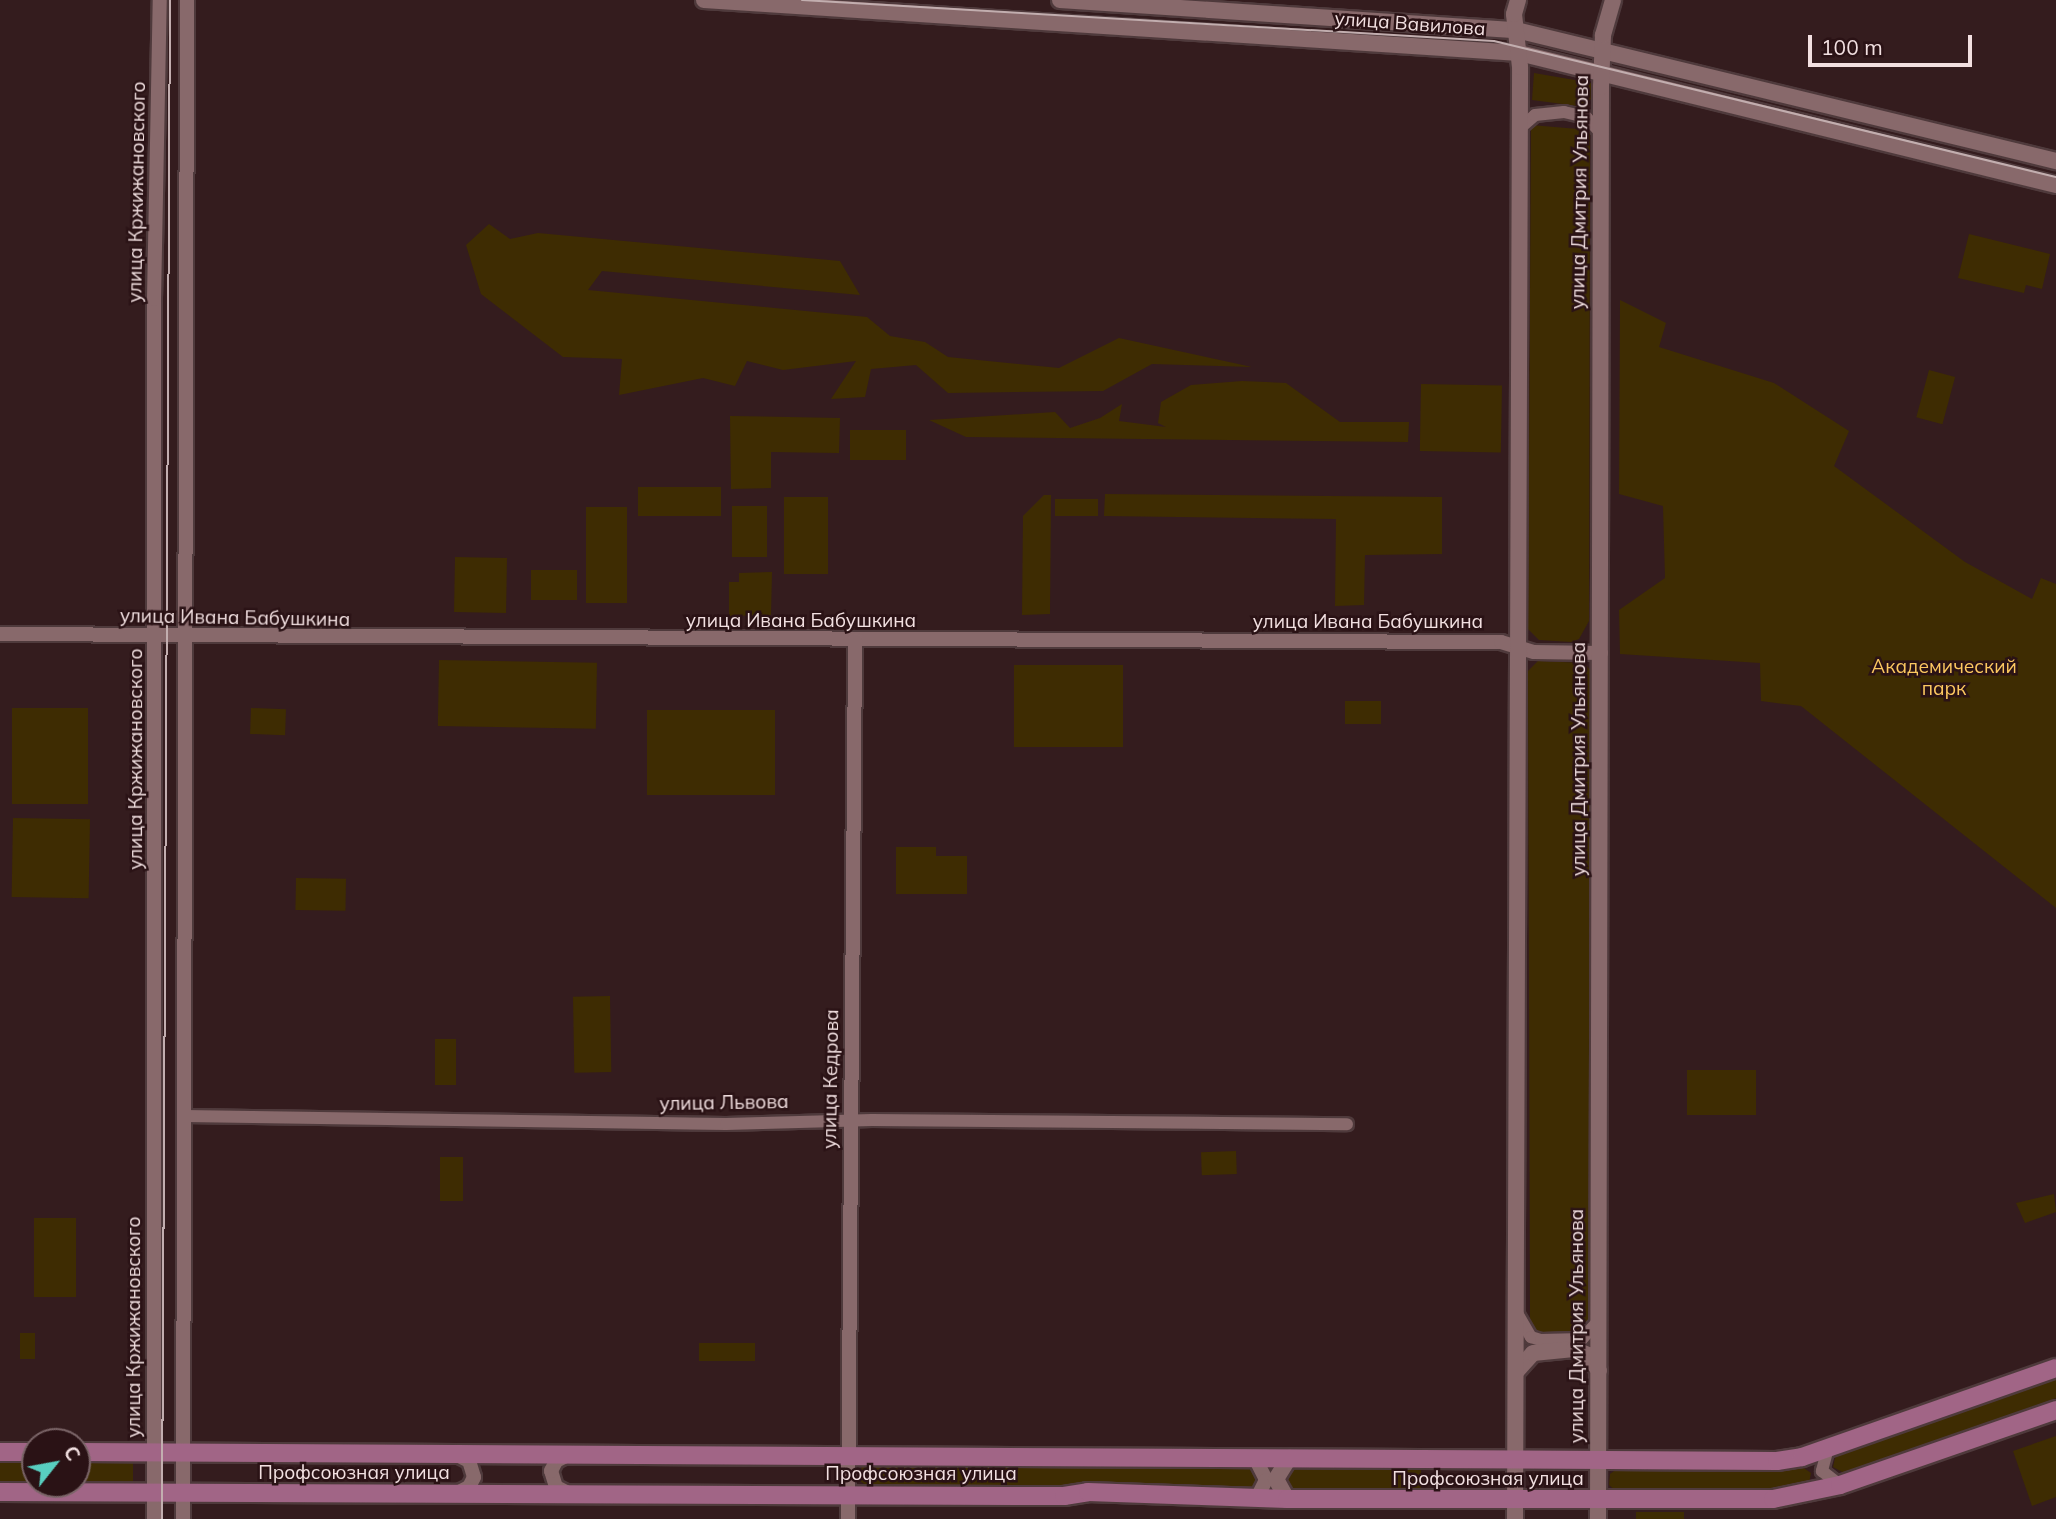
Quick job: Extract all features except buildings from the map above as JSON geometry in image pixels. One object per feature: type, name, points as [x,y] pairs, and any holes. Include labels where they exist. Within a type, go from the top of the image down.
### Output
[{"type":"main road","name":"улица Вавилова","points":[[704,0],[1518,53],[2056,185]]},
{"type":"main road","name":"улица Вавилова","points":[[1060,0],[1516,30],[2056,160]]},
{"type":"main road","points":[[1515,1519],[1518,0]]},
{"type":"main road","name":"улица Дмитрия Ульянова","points":[[1598,1519],[1602,73],[1603,50],[1613,0]]},
{"type":"main road","points":[[1516,1373],[1532,1353],[1564,1349],[1588,1354],[1599,1371]]},
{"type":"main road","name":"Профсоюзная улица","points":[[91,1452],[1777,1461],[1828,1448],[2056,1368]]},
{"type":"main road","name":"Профсоюзная улица","points":[[0,1492],[848,1493],[1064,1496],[1088,1492],[1287,1499],[1773,1499],[1840,1485],[2056,1410]]},
{"type":"main road","points":[[0,1452],[21,1452]]},
{"type":"main road","points":[[1287,1499],[1276,1479],[1289,1458]]},
{"type":"street","name":"улица Кржижановского","points":[[154,1519],[155,636],[160,0]]},
{"type":"street","points":[[183,1519],[188,637],[187,0]]},
{"type":"street","points":[[1519,129],[1535,115],[1564,112],[1586,117],[1602,134]]},
{"type":"street","name":"улица Ивана Бабушкина","points":[[0,634],[1501,642],[1534,652],[1601,653]]},
{"type":"street","name":"улица Кедрова","points":[[848,1519],[849,1121],[855,640]]},
{"type":"street","name":"улица Львова","points":[[185,1116],[726,1125],[849,1121],[1348,1124]]},
{"type":"street","points":[[1516,1310],[1522,1327],[1541,1340],[1583,1339],[1598,1320]]},
{"type":"street","points":[[1828,1448],[1822,1471],[1840,1485]]},
{"type":"street","points":[[454,1454],[470,1461],[474,1477],[469,1487],[454,1494]]},
{"type":"street","points":[[571,1454],[560,1457],[551,1471],[556,1487],[571,1494]]},
{"type":"street","points":[[1255,1458],[1266,1480],[1257,1498]]},
{"type":"green space","points":[[1534,73],[1592,83],[1591,99],[1578,106],[1532,100]]},
{"type":"green space","points":[[1531,125],[1590,130],[1589,621],[1579,639],[1571,642],[1539,640],[1528,629]]},
{"type":"green space","points":[[489,224],[510,239],[538,233],[840,261],[860,295],[602,271],[588,290],[867,317],[890,336],[925,342],[948,357],[1059,368],[1119,338],[1252,367],[1152,364],[1103,391],[948,393],[916,365],[871,369],[865,397],[831,399],[856,361],[783,370],[747,361],[735,386],[703,378],[619,395],[622,359],[563,357],[481,294],[466,245]]},
{"type":"green space","points":[[1969,234],[2050,254],[2042,289],[2026,285],[2024,293],[1958,278]]},
{"type":"green space","name":"Академический парк","points":[[1620,300],[1666,323],[1659,347],[1774,383],[1849,431],[1834,466],[1965,562],[2032,599],[2041,578],[2056,584],[2056,908],[1801,706],[1761,701],[1760,663],[1620,654],[1619,610],[1665,578],[1663,506],[1619,494]]},
{"type":"green space","points":[[1929,370],[1955,377],[1942,424],[1916,417]]},
{"type":"green space","points":[[1242,381],[1286,383],[1340,422],[1409,422],[1408,442],[966,437],[929,420],[1055,412],[1070,428],[1100,418],[1122,404],[1119,421],[1166,427],[1158,423],[1161,402],[1191,385]]},
{"type":"green space","points":[[1421,384],[1502,385],[1501,452],[1420,451]]},
{"type":"green space","points":[[730,416],[840,418],[839,453],[771,452],[771,488],[731,489]]},
{"type":"green space","points":[[850,430],[906,430],[906,460],[850,460]]},
{"type":"green space","points":[[638,487],[721,487],[721,516],[638,516]]},
{"type":"green space","points":[[1105,494],[1442,497],[1442,554],[1365,555],[1364,605],[1335,606],[1336,519],[1104,516]]},
{"type":"green space","points":[[1044,495],[1051,495],[1050,614],[1022,615],[1023,516]]},
{"type":"green space","points":[[784,497],[828,497],[828,574],[784,574]]},
{"type":"green space","points":[[1055,499],[1098,499],[1098,516],[1055,516]]},
{"type":"green space","points":[[732,506],[767,506],[767,557],[732,557]]},
{"type":"green space","points":[[586,507],[627,507],[627,603],[586,603]]},
{"type":"green space","points":[[455,557],[507,558],[506,613],[454,612]]},
{"type":"green space","points":[[531,570],[577,570],[577,600],[531,600]]},
{"type":"green space","points":[[772,572],[771,615],[729,616],[729,582],[739,582],[739,573]]},
{"type":"green space","points":[[439,660],[597,663],[596,729],[438,726]]},
{"type":"green space","points":[[1538,661],[1584,663],[1592,672],[1592,1318],[1591,1326],[1581,1336],[1537,1336],[1530,1324],[1528,671]]},
{"type":"green space","points":[[1014,665],[1123,665],[1123,747],[1014,747]]},
{"type":"green space","points":[[1345,701],[1381,701],[1381,724],[1345,724]]},
{"type":"green space","points":[[12,708],[88,708],[88,804],[12,804]]},
{"type":"green space","points":[[251,708],[286,709],[285,735],[250,734]]},
{"type":"green space","points":[[647,710],[775,710],[775,795],[647,795]]},
{"type":"green space","points":[[13,818],[90,819],[89,898],[12,897]]},
{"type":"green space","points":[[896,847],[936,847],[936,856],[967,856],[967,894],[896,894]]},
{"type":"green space","points":[[296,878],[346,879],[345,911],[295,910]]},
{"type":"green space","points":[[610,996],[611,1072],[574,1073],[573,997]]},
{"type":"green space","points":[[435,1039],[456,1039],[456,1085],[435,1085]]},
{"type":"green space","points":[[1687,1070],[1756,1070],[1756,1115],[1687,1115]]},
{"type":"green space","points":[[1236,1151],[1237,1174],[1202,1175],[1201,1152]]},
{"type":"green space","points":[[440,1157],[463,1157],[463,1201],[440,1201]]},
{"type":"green space","points":[[2054,1194],[2056,1212],[2025,1223],[2016,1203]]},
{"type":"green space","points":[[34,1218],[76,1218],[76,1297],[34,1297]]},
{"type":"green space","points":[[20,1333],[35,1333],[35,1359],[20,1359]]},
{"type":"green space","points":[[699,1343],[755,1343],[755,1361],[699,1361]]},
{"type":"green space","points":[[2056,1377],[2056,1398],[1846,1474],[1833,1467],[1836,1454]]},
{"type":"green space","points":[[2056,1436],[2056,1497],[2032,1506],[2013,1451]]},
{"type":"green space","points":[[0,1460],[21,1461],[21,1483],[0,1482]]},
{"type":"green space","points":[[91,1461],[133,1461],[133,1482],[91,1482]]},
{"type":"green space","points":[[862,1464],[1249,1468],[1257,1480],[1250,1490],[867,1486],[860,1481]]},
{"type":"green space","points":[[1801,1466],[1811,1473],[1809,1483],[1778,1490],[1617,1492],[1609,1485],[1610,1474],[1617,1469]]},
{"type":"green space","points":[[1287,1467],[1421,1467],[1421,1489],[1285,1490],[1281,1487]]},
{"type":"green space","points":[[1636,1512],[1684,1512],[1684,1519],[1636,1519]]},
{"type":"tram line","points":[[162,1519],[170,0]]},
{"type":"tram line","points":[[802,0],[1494,41],[2056,177]]}]
